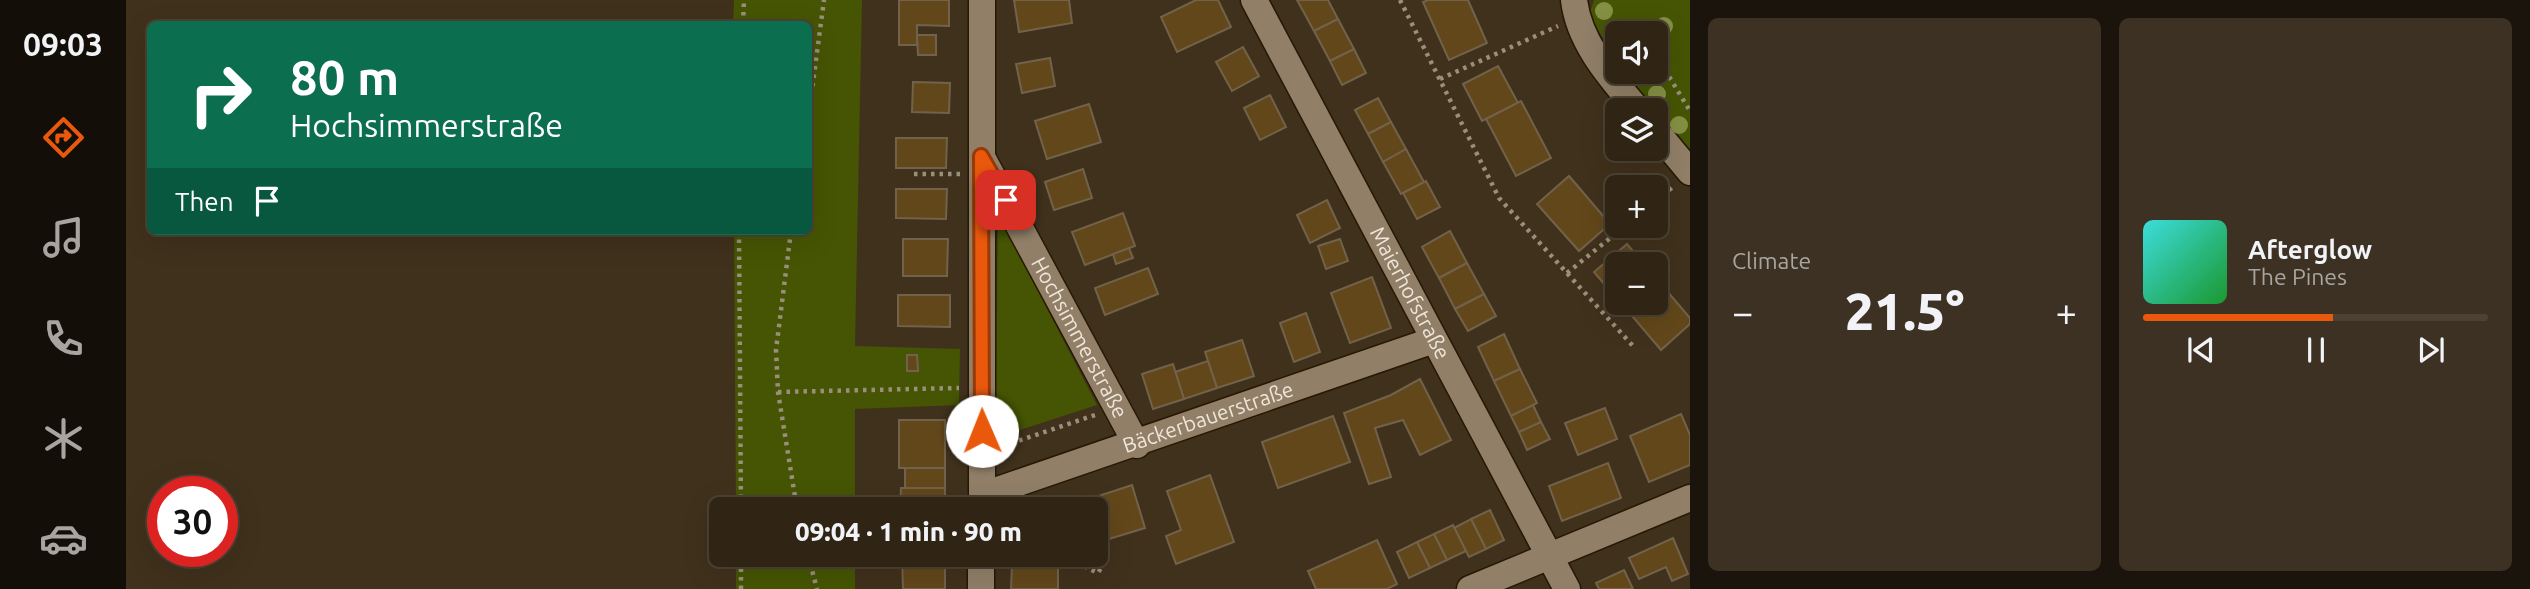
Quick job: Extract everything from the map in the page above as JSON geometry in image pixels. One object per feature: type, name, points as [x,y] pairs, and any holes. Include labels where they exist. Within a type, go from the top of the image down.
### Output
[{"type":"street","points":[[982,0],[983,497]]},
{"type":"street","name":"Maierhofstraße","points":[[1254,0],[1567,589]]},
{"type":"street","points":[[1573,0],[1581,33],[1611,79],[1628,98]]},
{"type":"street","points":[[1668,149],[1686,176]]},
{"type":"street","name":"Hochsimmerstraße","points":[[981,165],[1137,445]]},
{"type":"street","name":"Bäckerbauerstraße","points":[[997,497],[1434,340]]},
{"type":"street","points":[[1470,589],[1690,498]]},
{"type":"street","points":[[981,567],[981,589]]},
{"type":"path","points":[[743,21],[744,0]]},
{"type":"path","points":[[812,90],[824,0]]},
{"type":"path","points":[[1401,0],[1499,198],[1633,346]]},
{"type":"path","points":[[1440,79],[1562,24]]},
{"type":"path","points":[[1594,31],[1605,29]]},
{"type":"path","points":[[1668,75],[1690,111]]},
{"type":"path","points":[[914,174],[981,165]]},
{"type":"path","points":[[1668,191],[1686,176]]},
{"type":"path","points":[[739,235],[741,497]]},
{"type":"path","points":[[790,235],[776,350],[778,392],[795,497]]},
{"type":"path","points":[[1567,273],[1610,238]]},
{"type":"path","points":[[778,392],[982,388]]},
{"type":"path","points":[[983,453],[1117,407]]},
{"type":"path","points":[[741,567],[741,589]]},
{"type":"path","points":[[811,567],[817,589]]},
{"type":"path","points":[[1086,567],[1098,573],[1102,567]]},
{"type":"green space","points":[[734,0],[862,0],[855,346],[960,349],[959,405],[855,409],[855,497],[736,497],[734,235],[812,235],[812,21],[733,21]]},
{"type":"green space","points":[[1594,0],[1690,0],[1690,153],[1668,126],[1668,98],[1645,98],[1634,84],[1668,84],[1668,21],[1605,21],[1605,42],[1589,15]]},
{"type":"green space","points":[[998,214],[1097,405],[995,438]]},
{"type":"green space","points":[[736,567],[855,567],[855,589],[736,589]]},
{"type":"building","points":[[899,0],[949,0],[949,26],[917,25],[917,45],[899,45]]},
{"type":"building","points":[[1014,0],[1069,0],[1072,23],[1019,32]]},
{"type":"building","points":[[1196,0],[1218,0],[1231,27],[1177,52],[1161,17]]},
{"type":"building","points":[[1297,0],[1328,0],[1338,19],[1314,31]]},
{"type":"building","points":[[1468,0],[1487,43],[1449,60],[1423,2]]},
{"type":"building","points":[[1338,19],[1354,49],[1330,61],[1314,31]]},
{"type":"building","points":[[917,35],[936,35],[936,55],[918,55]]},
{"type":"building","points":[[1243,47],[1259,76],[1232,91],[1216,62]]},
{"type":"building","points":[[1354,49],[1366,73],[1342,85],[1330,61]]},
{"type":"building","points":[[1050,58],[1055,86],[1022,93],[1016,64]]},
{"type":"building","points":[[1498,66],[1518,103],[1482,121],[1463,84]]},
{"type":"building","points":[[913,82],[950,83],[949,113],[912,112]]},
{"type":"building","points":[[1270,95],[1286,127],[1260,140],[1244,108]]},
{"type":"building","points":[[1378,98],[1391,122],[1368,134],[1355,110]]},
{"type":"building","points":[[1521,101],[1551,158],[1516,176],[1486,119]]},
{"type":"building","points":[[1089,104],[1101,142],[1047,159],[1035,121]]},
{"type":"building","points":[[1391,122],[1406,149],[1383,162],[1368,134]]},
{"type":"building","points":[[896,138],[947,138],[946,168],[896,168]]},
{"type":"building","points":[[1406,149],[1424,182],[1401,194],[1383,162]]},
{"type":"building","points":[[1083,169],[1092,198],[1054,210],[1045,182]]},
{"type":"building","points":[[1569,176],[1605,218],[1605,228],[1579,251],[1537,204]]},
{"type":"building","points":[[1426,181],[1440,207],[1417,219],[1403,193]]},
{"type":"building","points":[[896,189],[947,189],[946,219],[896,218]]},
{"type":"building","points":[[1327,200],[1340,228],[1310,243],[1297,215]]},
{"type":"building","points":[[1123,213],[1135,246],[1085,265],[1072,232]]},
{"type":"building","points":[[1450,231],[1467,263],[1439,278],[1422,247]]},
{"type":"building","points":[[903,239],[948,239],[947,276],[903,276]]},
{"type":"building","points":[[1340,239],[1348,261],[1326,269],[1318,246]]},
{"type":"building","points":[[1627,244],[1634,252],[1618,252]]},
{"type":"building","points":[[1129,248],[1133,258],[1116,264],[1113,254]]},
{"type":"building","points":[[1467,263],[1484,294],[1455,309],[1439,278]]},
{"type":"building","points":[[1605,263],[1605,285],[1594,272]]},
{"type":"building","points":[[1148,268],[1158,294],[1105,315],[1095,288]]},
{"type":"building","points":[[1372,277],[1391,328],[1350,343],[1331,293]]},
{"type":"building","points":[[1668,292],[1690,318],[1690,324],[1661,350],[1631,315],[1668,315]]},
{"type":"building","points":[[1484,294],[1496,316],[1468,331],[1455,309]]},
{"type":"building","points":[[898,295],[950,295],[950,327],[898,326]]},
{"type":"building","points":[[1306,313],[1320,352],[1294,362],[1280,323]]},
{"type":"building","points":[[1504,334],[1520,369],[1494,381],[1478,347]]},
{"type":"building","points":[[1242,340],[1254,376],[1217,388],[1205,352]]},
{"type":"building","points":[[907,355],[917,355],[918,371],[907,371]]},
{"type":"building","points":[[1208,361],[1217,388],[1184,399],[1175,372]]},
{"type":"building","points":[[1173,364],[1184,399],[1153,409],[1142,374]]},
{"type":"building","points":[[1520,369],[1537,403],[1511,416],[1494,381]]},
{"type":"building","points":[[1420,379],[1451,440],[1420,455],[1403,420],[1375,428],[1391,477],[1369,484],[1344,413],[1391,395]]},
{"type":"building","points":[[1533,405],[1541,422],[1519,432],[1511,416]]},
{"type":"building","points":[[1605,408],[1617,439],[1578,455],[1565,423]]},
{"type":"building","points":[[1681,414],[1690,435],[1690,465],[1649,482],[1630,436]]},
{"type":"building","points":[[1333,416],[1350,462],[1278,488],[1262,442]]},
{"type":"building","points":[[899,420],[945,420],[945,468],[899,468]]},
{"type":"building","points":[[1541,422],[1550,439],[1527,450],[1519,432]]},
{"type":"building","points":[[1608,463],[1621,498],[1562,521],[1549,486]]},
{"type":"building","points":[[905,468],[945,468],[945,488],[905,488]]},
{"type":"building","points":[[1210,475],[1234,542],[1176,564],[1166,536],[1181,530],[1167,491]]},
{"type":"building","points":[[1132,485],[1145,528],[1108,539],[1108,497],[1096,497]]},
{"type":"building","points":[[901,488],[945,488],[945,497],[901,497]]},
{"type":"building","points":[[1490,510],[1504,540],[1486,549],[1471,519]]},
{"type":"building","points":[[1471,519],[1486,549],[1469,557],[1454,528]]},
{"type":"building","points":[[1453,525],[1466,551],[1447,560],[1434,534]]},
{"type":"building","points":[[1434,534],[1447,560],[1430,568],[1417,542]]},
{"type":"building","points":[[1673,538],[1688,574],[1672,581],[1666,567],[1639,579],[1629,558]]},
{"type":"building","points":[[1377,540],[1397,584],[1387,589],[1316,589],[1308,571]]},
{"type":"building","points":[[1417,542],[1430,568],[1409,578],[1397,552]]},
{"type":"building","points":[[902,567],[945,567],[945,589],[903,589]]},
{"type":"building","points":[[1012,567],[1058,567],[1058,589],[1011,589]]},
{"type":"building","points":[[1624,570],[1633,589],[1599,589],[1596,583]]},
{"type":"route","points":[[982,431],[981,156],[1006,200]]}]
